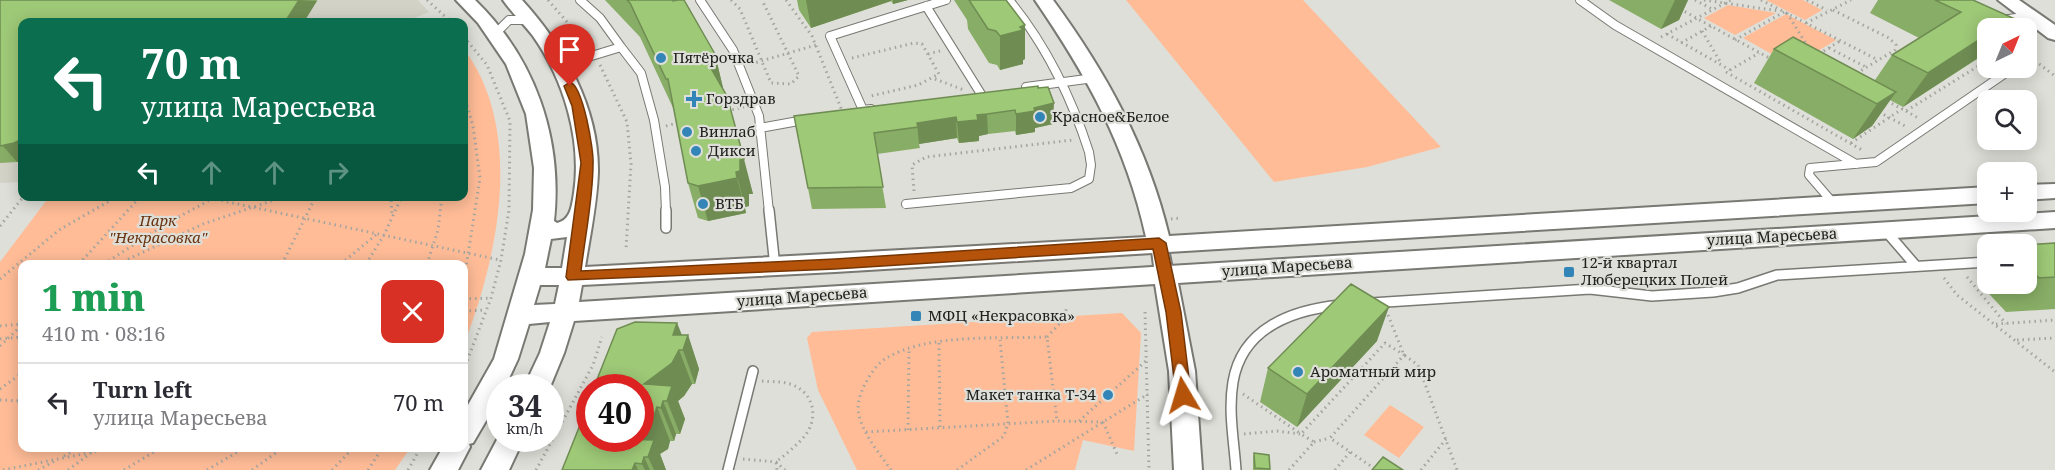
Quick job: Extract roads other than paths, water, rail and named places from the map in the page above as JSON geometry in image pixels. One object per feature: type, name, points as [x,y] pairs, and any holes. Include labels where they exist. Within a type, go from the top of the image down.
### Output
[{"type":"street","points":[[466,0],[507,46],[531,94],[543,149],[545,197],[531,277],[505,360],[468,428]]},
{"type":"street","points":[[512,0],[562,65],[578,106],[587,163],[573,277],[550,363],[544,374]]},
{"type":"street","points":[[1044,0],[1070,34],[1096,78],[1126,137],[1141,175],[1174,312],[1188,436],[1188,470]]},
{"type":"street","points":[[2007,0],[2055,34]]},
{"type":"street","points":[[2037,192],[2055,191]]},
{"type":"street","name":"улица Маресьева","points":[[531,277],[776,267],[1977,196]]},
{"type":"street","points":[[542,219],[546,227],[555,232],[570,228],[580,216]]},
{"type":"street","name":"улица Маресьева","points":[[519,315],[2055,220]]},
{"type":"street","points":[[444,470],[454,452]]},
{"type":"street","points":[[495,470],[504,452]]},
{"type":"lane","points":[[580,0],[600,18],[641,73],[656,128],[665,187],[666,228]]},
{"type":"lane","points":[[700,0],[733,50],[754,105],[760,128],[776,267]]},
{"type":"lane","points":[[863,110],[830,36],[946,0]]},
{"type":"lane","points":[[906,204],[1071,188],[1089,179],[1093,164],[1063,82],[1049,53],[1028,22],[1009,0]]},
{"type":"lane","points":[[1580,0],[1610,22],[1856,164]]},
{"type":"lane","points":[[927,6],[978,94],[993,92]]},
{"type":"lane","points":[[2016,18],[2030,16]]},
{"type":"lane","points":[[496,33],[501,24],[510,19],[528,20]]},
{"type":"lane","points":[[562,65],[621,46]]},
{"type":"lane","points":[[1016,89],[1096,78]]},
{"type":"lane","points":[[1834,204],[1809,175],[1809,170],[1814,166],[1874,163],[1998,78]]},
{"type":"lane","points":[[843,114],[875,108]]},
{"type":"lane","points":[[760,128],[807,120]]},
{"type":"lane","points":[[1885,230],[1916,266]]},
{"type":"lane","points":[[1360,304],[1590,289],[1652,296],[1703,293],[1738,288],[1777,275],[1977,263]]},
{"type":"lane","points":[[1236,470],[1232,387],[1235,370],[1243,350],[1272,323],[1311,308],[1349,304]]},
{"type":"lane","points":[[728,470],[752,375]]},
{"type":"lane","points":[[478,409],[486,404]]},
{"type":"place","name":"Пятёрочка","points":[[661,58]]},
{"type":"place","name":"Горздрав","points":[[694,99]]},
{"type":"place","name":"Красное&Белое","points":[[1040,117]]},
{"type":"place","name":"Винлаб","points":[[687,132]]},
{"type":"place","name":"Дикси","points":[[696,151]]},
{"type":"place","name":"ВТБ","points":[[703,204]]},
{"type":"place","name":"12-й квартал Люберецких Полей","points":[[1569,272]]},
{"type":"place","name":"МФЦ «Некрасовка»","points":[[916,316]]},
{"type":"place","name":"Ароматный мир","points":[[1298,372]]},
{"type":"place","name":"Макет танка Т-34","points":[[1108,395]]},
{"type":"park label","name":"Парк \"Некрасовка\"","points":[[158,230]]}]
